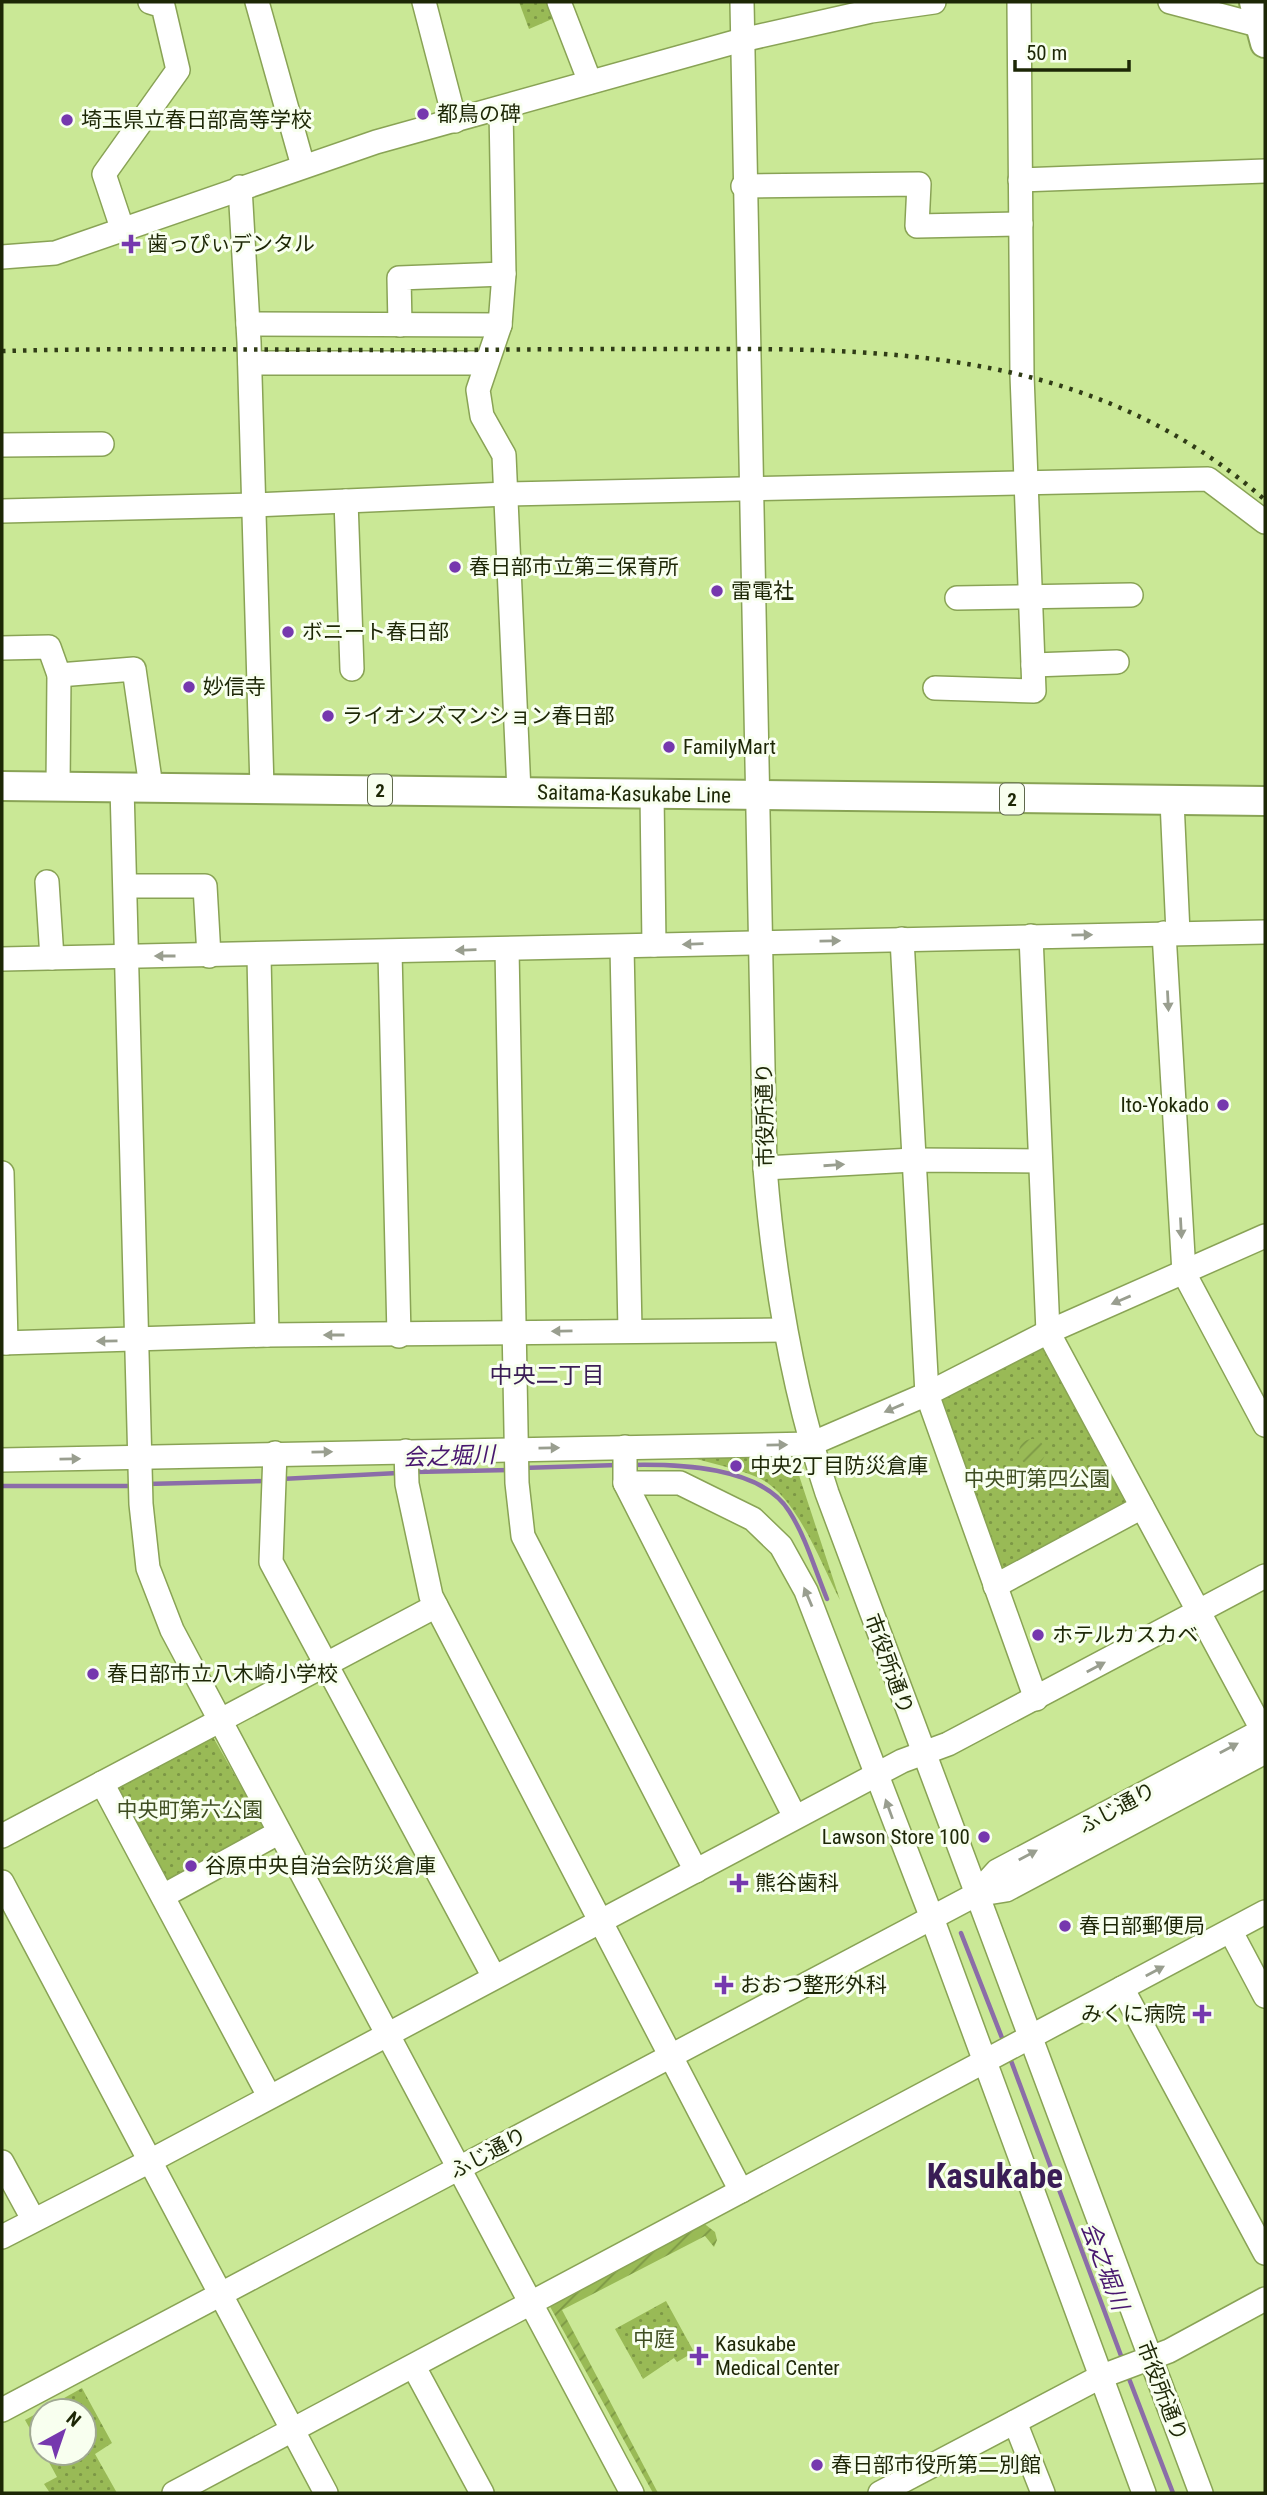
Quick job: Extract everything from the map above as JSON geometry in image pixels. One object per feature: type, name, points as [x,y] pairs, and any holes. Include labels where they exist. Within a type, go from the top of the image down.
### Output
[{"type":"main road","name":"Saitama-Kasukabe Line","points":[[2,786],[1265,801]]},
{"type":"street","points":[[122,228],[104,174],[178,70],[163,6],[150,2]]},
{"type":"street","points":[[257,2],[303,166]]},
{"type":"street","points":[[424,2],[455,121]]},
{"type":"street","points":[[559,2],[590,82]]},
{"type":"street","name":"市役所通り","points":[[742,2],[743,187],[765,1168],[771,1242],[785,1330],[810,1444],[896,1765],[969,1898],[1143,2362],[1200,2493]]},
{"type":"street","points":[[2,257],[55,253],[303,166],[742,40],[871,10],[934,2]]},
{"type":"street","points":[[935,688],[1034,691],[1026,485],[1019,2]]},
{"type":"street","points":[[1170,2],[1262,24]]},
{"type":"street","points":[[500,109],[504,274],[500,325],[478,390],[482,416],[504,455],[519,792]]},
{"type":"street","points":[[1020,180],[1265,171]]},
{"type":"street","points":[[743,187],[919,184],[917,226],[1021,224]]},
{"type":"street","points":[[240,187],[250,363],[262,788]]},
{"type":"street","points":[[400,325],[399,278],[504,274]]},
{"type":"street","points":[[248,324],[500,325]]},
{"type":"street","points":[[250,363],[486,363]]},
{"type":"street","points":[[2,445],[102,443]]},
{"type":"street","points":[[2,510],[254,505],[507,494],[1209,479],[1265,522]]},
{"type":"street","points":[[346,501],[352,669]]},
{"type":"street","points":[[957,598],[1031,599],[1131,595]]},
{"type":"street","points":[[2,648],[50,647],[59,675],[58,787]]},
{"type":"street","points":[[1033,665],[1117,663]]},
{"type":"street","points":[[59,675],[134,669],[151,787]]},
{"type":"street","points":[[122,787],[139,1464],[148,1569],[157,1595],[219,1721],[632,2493]]},
{"type":"street","points":[[652,794],[654,946]]},
{"type":"street","points":[[1172,801],[1171,933],[1184,1273],[1265,1425]]},
{"type":"street","points":[[47,882],[52,958]]},
{"type":"street","points":[[125,886],[205,886],[209,956]]},
{"type":"street","points":[[2,959],[259,956],[1265,932]]},
{"type":"street","points":[[1031,936],[1048,1332],[1265,1737]]},
{"type":"street","points":[[902,939],[928,1394],[1036,1699]]},
{"type":"street","points":[[622,947],[630,1330]]},
{"type":"street","points":[[507,949],[517,1483],[523,1536],[696,1871]]},
{"type":"street","points":[[390,952],[400,1336]]},
{"type":"street","points":[[259,956],[267,1335]]},
{"type":"street","points":[[765,1168],[913,1160],[1040,1161]]},
{"type":"street","points":[[2,1173],[4,1343],[267,1335],[400,1336],[630,1330],[785,1330]]},
{"type":"street","points":[[2,1460],[139,1464],[517,1452],[625,1464],[810,1444],[928,1394],[1048,1332],[1265,1236]]},
{"type":"street","points":[[406,1455],[407,1484],[431,1596],[741,2191]]},
{"type":"street","points":[[275,1459],[271,1562],[494,1977]]},
{"type":"street","points":[[625,1464],[680,1483],[753,1519],[781,1546],[896,1765],[935,1916],[1105,2375],[1144,2493]]},
{"type":"street","points":[[625,1464],[795,1818]]},
{"type":"street","points":[[995,1586],[1142,1507]]},
{"type":"street","points":[[2,2237],[896,1765],[939,1749],[1265,1576]]},
{"type":"street","points":[[2,1836],[436,1606]]},
{"type":"street","name":"ふじ通り","points":[[2,2410],[969,1898],[1006,1889],[1265,1737]]},
{"type":"street","points":[[102,1783],[270,2096]]},
{"type":"street","points":[[163,1896],[278,1833]]},
{"type":"street","points":[[2,1882],[223,2294],[326,2493]]},
{"type":"street","points":[[176,2493],[1265,1912]]},
{"type":"street","points":[[1231,1931],[1265,1996]]},
{"type":"street","points":[[1122,1988],[1265,2253]]},
{"type":"street","points":[[2,2162],[33,2219]]},
{"type":"street","points":[[891,2491],[1105,2375],[1143,2362],[1265,2299]]},
{"type":"street","points":[[414,2367],[482,2493]]},
{"type":"street","points":[[1015,2422],[1043,2493]]},
{"type":"green space","points":[[519,2],[554,2],[559,16],[529,29]]},
{"type":"green space","name":"中央町第四公園","points":[[1047,1341],[1132,1508],[997,1581],[937,1400]]},
{"type":"green space","points":[[1032,1439],[1041,1443],[1045,1452],[1041,1461],[1032,1465],[1023,1461],[1019,1452],[1023,1443]]},
{"type":"green space","points":[[792,1454],[840,1600],[807,1532],[773,1487],[750,1474],[686,1456]]},
{"type":"green space","name":"中央町第六公園","points":[[213,1737],[267,1832],[165,1884],[115,1788]]},
{"type":"green space","points":[[702,2222],[715,2232],[717,2240],[714,2247],[705,2236],[562,2310],[658,2493],[653,2493],[548,2303]]},
{"type":"green space","name":"中庭","points":[[666,2301],[694,2352],[677,2362],[674,2358],[643,2379],[615,2329]]},
{"type":"green space","points":[[82,2388],[87,2397],[66,2397]]},
{"type":"green space","points":[[98,2417],[112,2443],[98,2452]]},
{"type":"green space","points":[[98,2459],[117,2493],[50,2493],[44,2484],[57,2477],[52,2467],[98,2467]]},
{"type":"waterway","name":"会之堀川","points":[[522,1468],[618,1465]]},
{"type":"waterway","name":"会之堀川","points":[[630,1465],[671,1465],[717,1471],[739,1476],[776,1496],[789,1511],[800,1532],[827,1599]]},
{"type":"waterway","name":"会之堀川","points":[[414,1472],[510,1470]]},
{"type":"waterway","name":"会之堀川","points":[[281,1479],[398,1473]]},
{"type":"waterway","name":"会之堀川","points":[[146,1484],[267,1481]]},
{"type":"waterway","name":"会之堀川","points":[[2,1486],[134,1486]]},
{"type":"waterway","name":"会之堀川","points":[[961,1933],[1004,2043]]},
{"type":"waterway","name":"会之堀川","points":[[1010,2058],[1123,2361]]},
{"type":"waterway","name":"会之堀川","points":[[1128,2376],[1173,2493]]},
{"type":"railway","points":[[2,351],[782,349],[930,359],[1002,370],[1071,389],[1138,416],[1203,452],[1265,500]]},
{"type":"place","name":"都鳥の碑","points":[[423,114]]},
{"type":"place","name":"埼玉県立春日部高等学校","points":[[67,120]]},
{"type":"place","name":"歯っぴぃデンタル","points":[[131,244]]},
{"type":"place","name":"春日部市立第三保育所","points":[[455,567]]},
{"type":"place","name":"雷電社","points":[[717,591]]},
{"type":"place","name":"ボニート春日部","points":[[288,632]]},
{"type":"place","name":"妙信寺","points":[[189,687]]},
{"type":"place","name":"ライオンズマンション春日部","points":[[328,716]]},
{"type":"place","name":"FamilyMart","points":[[669,747]]},
{"type":"place","name":"Ito-Yokado","points":[[1223,1105]]},
{"type":"place","name":"中央2丁目防災倉庫","points":[[736,1466]]},
{"type":"place","name":"ホテルカスカベ","points":[[1038,1635]]},
{"type":"place","name":"春日部市立八木崎小学校","points":[[93,1674]]},
{"type":"place","name":"Lawson Store 100","points":[[984,1837]]},
{"type":"place","name":"谷原中央自治会防災倉庫","points":[[191,1866]]},
{"type":"place","name":"熊谷歯科","points":[[739,1883]]},
{"type":"place","name":"春日部郵便局","points":[[1065,1926]]},
{"type":"place","name":"おおつ整形外科","points":[[724,1985]]},
{"type":"place","name":"みくに病院","points":[[1202,2014]]},
{"type":"place","name":"Kasukabe Medical Center","points":[[699,2356]]},
{"type":"place","name":"春日部市役所第二別館","points":[[817,2465]]},
{"type":"district","name":"中央二丁目","points":[[547,1375]]},
{"type":"district","name":"Kasukabe","points":[[995,2176]]}]
